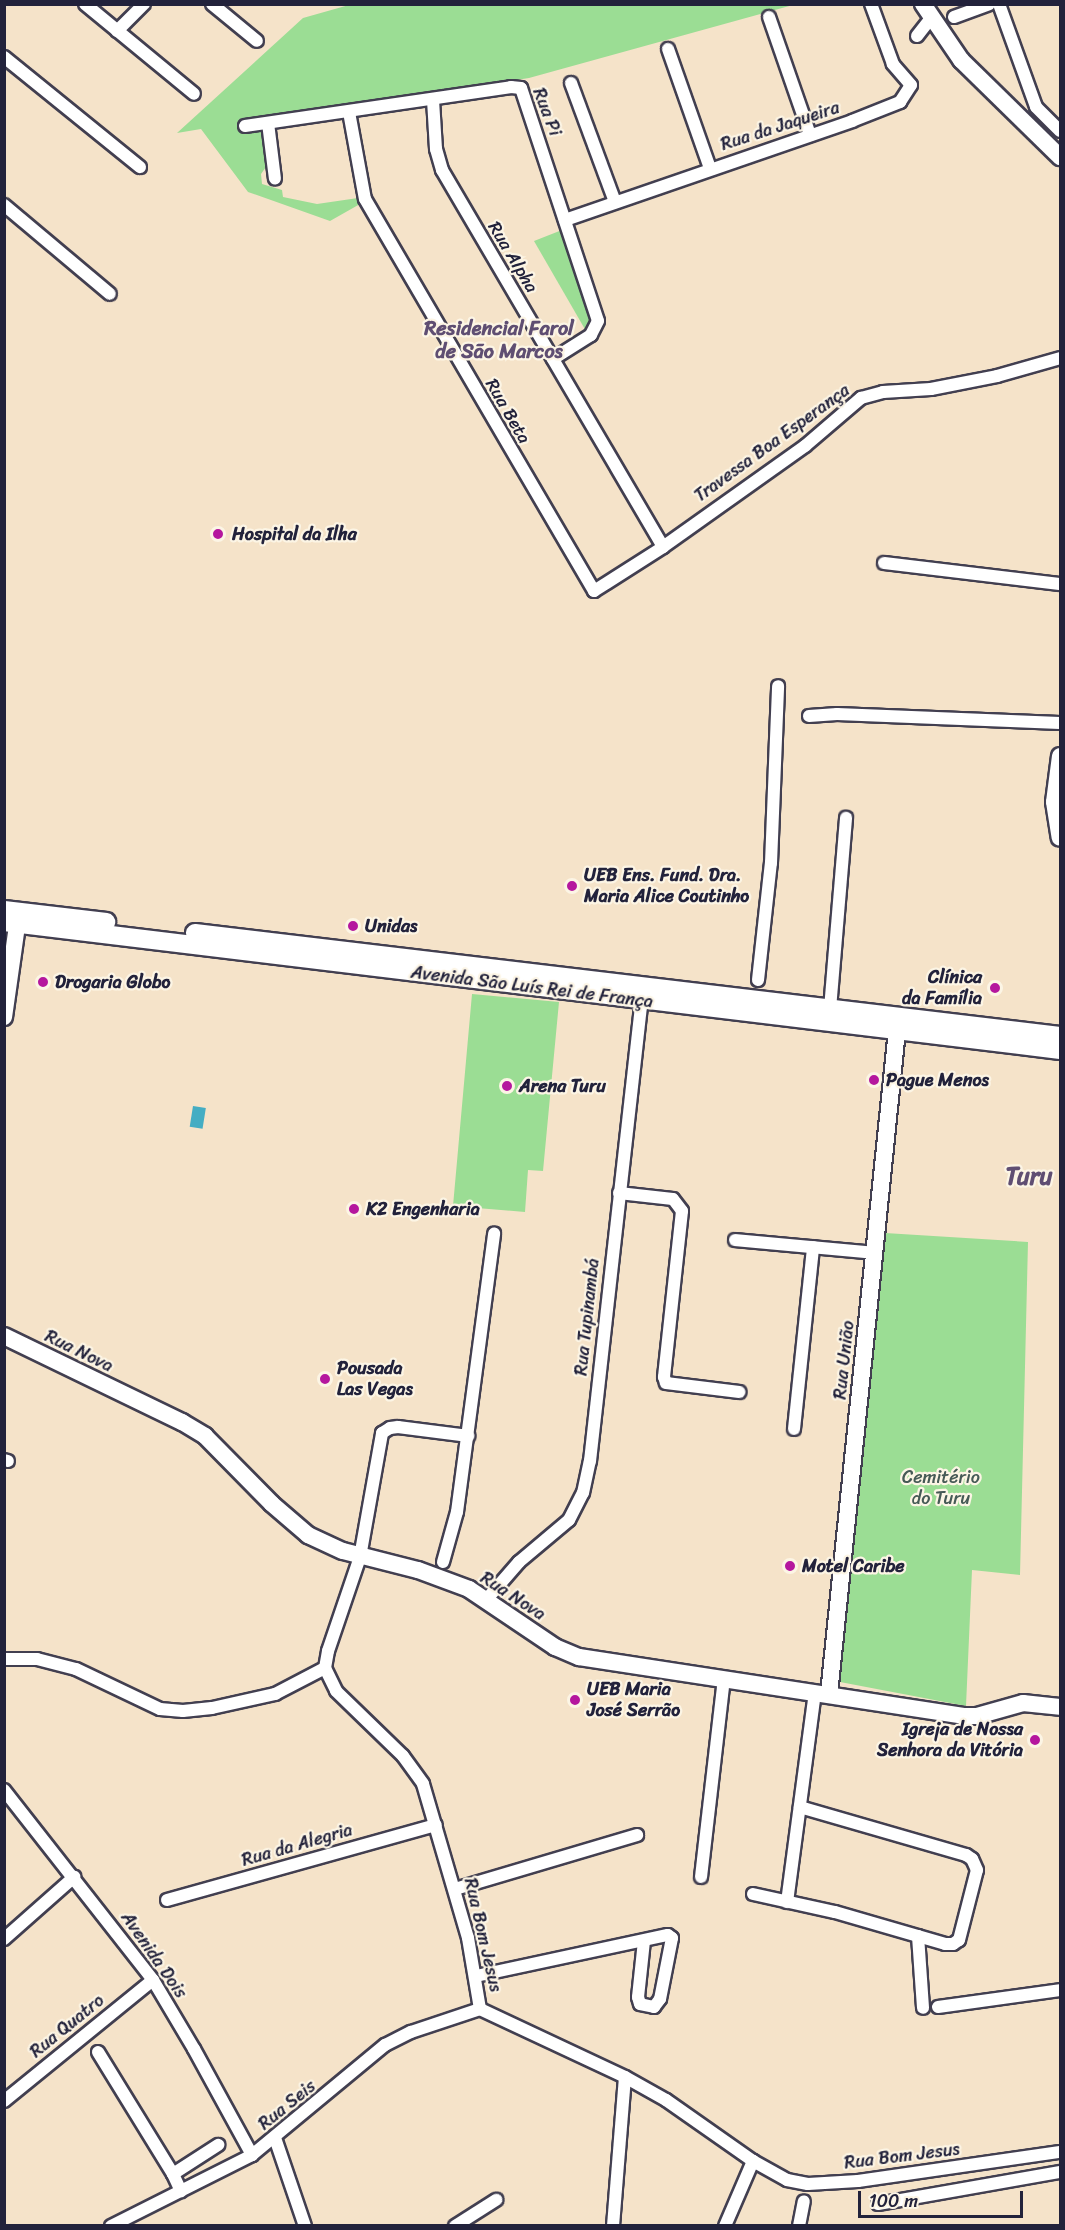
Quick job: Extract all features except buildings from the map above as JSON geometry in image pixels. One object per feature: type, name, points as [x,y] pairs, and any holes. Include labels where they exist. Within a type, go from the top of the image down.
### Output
[{"type":"main road","points":[[927,11],[961,60],[979,80],[1060,157]]},
{"type":"main road","points":[[1059,766],[1054,802],[1060,838]]},
{"type":"main road","points":[[4,1017],[11,917]]},
{"type":"main road","name":"Avenida São Luís Rei de França","points":[[11,917],[1060,1036]]},
{"type":"main road","name":"Avenida São Luís Rei de França","points":[[11,917],[642,1000],[1060,1050]]},
{"type":"main road","name":"Rua União","points":[[822,1693],[875,1253],[897,1030]]},
{"type":"main road","name":"Rua Nova","points":[[4,1336],[190,1426],[205,1436],[272,1504],[308,1535],[360,1557],[418,1570],[469,1589],[555,1647],[579,1657],[970,1716],[1023,1703],[1060,1707]]},
{"type":"street","points":[[85,4],[194,94]]},
{"type":"street","points":[[117,31],[144,4]]},
{"type":"street","points":[[212,4],[257,41]]},
{"type":"street","name":"Rua da Jaqueira","points":[[565,220],[900,102],[911,84],[893,64],[871,4]]},
{"type":"street","points":[[954,17],[989,4]]},
{"type":"street","points":[[999,4],[1036,107],[1060,131]]},
{"type":"street","points":[[917,36],[927,11]]},
{"type":"street","points":[[769,17],[810,135]]},
{"type":"street","points":[[668,49],[711,168]]},
{"type":"street","points":[[4,57],[140,167]]},
{"type":"street","points":[[571,83],[615,202]]},
{"type":"street","name":"Rua Pi","points":[[245,126],[511,87],[521,88],[597,325],[591,335],[553,359]]},
{"type":"street","name":"Rua Alpha","points":[[433,100],[436,149],[442,170],[663,547]]},
{"type":"street","name":"Rua Beta","points":[[349,112],[365,199],[594,591]]},
{"type":"street","points":[[268,123],[275,179]]},
{"type":"street","points":[[4,205],[110,294]]},
{"type":"street","name":"Travessa Boa Esperança","points":[[594,591],[663,547],[805,446],[861,398],[883,392],[942,387],[997,376],[1060,358]]},
{"type":"street","points":[[884,563],[1060,584]]},
{"type":"street","points":[[758,980],[771,863],[778,686]]},
{"type":"street","points":[[809,716],[837,714],[1060,723]]},
{"type":"street","points":[[830,1009],[846,818]]},
{"type":"street","name":"Rua Tupinambá","points":[[486,1600],[519,1562],[569,1520],[583,1493],[590,1461],[642,1000]]},
{"type":"street","points":[[619,1193],[673,1199],[682,1211],[664,1377],[666,1383],[739,1392]]},
{"type":"street","points":[[443,1562],[457,1512],[494,1233]]},
{"type":"street","points":[[735,1240],[875,1253]]},
{"type":"street","points":[[794,1429],[813,1247]]},
{"type":"street","points":[[4,1659],[38,1659],[76,1669],[160,1709],[183,1711],[212,1708],[275,1694],[325,1668],[328,1652],[360,1557],[382,1433],[390,1428],[398,1427],[468,1436]]},
{"type":"street","name":"Rua Bom Jesus","points":[[325,1668],[336,1691],[414,1769],[423,1784],[455,1889],[476,1976],[480,2009],[625,2077],[666,2100],[753,2161],[787,2180],[808,2184],[901,2176],[1060,2152]]},
{"type":"street","points":[[701,1878],[724,1679]]},
{"type":"street","points":[[787,1902],[800,1807],[822,1693]]},
{"type":"street","name":"Avenida Dois","points":[[4,1790],[153,1980],[195,2049],[252,2155]]},
{"type":"street","points":[[753,1894],[835,1912],[945,1944],[953,1944],[959,1940],[977,1870],[972,1859],[966,1855],[800,1807]]},
{"type":"street","name":"Rua da Alegria","points":[[167,1900],[436,1825]]},
{"type":"street","points":[[455,1889],[636,1835]]},
{"type":"street","points":[[4,1938],[74,1877]]},
{"type":"street","points":[[476,1976],[668,1935],[672,1938],[660,1999],[654,2007],[640,2004],[638,1997],[644,1941]]},
{"type":"street","points":[[918,1936],[923,2008]]},
{"type":"street","name":"Rua Quatro","points":[[4,2101],[153,1980]]},
{"type":"street","points":[[938,2007],[1060,1990]]},
{"type":"street","name":"Rua Seis","points":[[111,2226],[252,2155],[385,2045],[411,2032],[480,2009]]},
{"type":"street","points":[[98,2052],[173,2174],[181,2191]]},
{"type":"street","points":[[613,2226],[625,2077]]},
{"type":"street","points":[[275,2138],[305,2226]]},
{"type":"street","points":[[173,2174],[218,2145]]},
{"type":"street","points":[[725,2226],[753,2161]]},
{"type":"street","points":[[878,2204],[1060,2172]]},
{"type":"street","points":[[455,2226],[496,2200]]},
{"type":"street","points":[[799,2226],[804,2201]]},
{"type":"green space","points":[[349,5],[793,5],[529,78],[261,120],[268,164],[261,174],[262,184],[282,190],[283,197],[317,204],[358,198],[360,204],[330,221],[248,192],[201,129],[177,133],[303,18]]},
{"type":"green space","points":[[562,230],[594,324],[586,331],[534,241]]},
{"type":"green space","name":"Arena Turu","points":[[472,994],[559,1002],[543,1171],[528,1170],[525,1212],[453,1206]]},
{"type":"green space","name":"Cemitério do Turu","points":[[885,1233],[1028,1242],[1020,1575],[972,1570],[966,1706],[840,1682]]},
{"type":"water","points":[[193,1106],[206,1108],[203,1129],[190,1127]]},
{"type":"place","name":"Hospital da Ilha","points":[[218,534]]},
{"type":"place","name":"UEB Ens. Fund. Dra. Maria Alice Coutinho","points":[[572,886]]},
{"type":"place","name":"Unidas","points":[[353,926]]},
{"type":"place","name":"Drogaria Globo","points":[[43,982]]},
{"type":"place","name":"Clínica da Família","points":[[995,988]]},
{"type":"place","name":"Pague Menos","points":[[874,1080]]},
{"type":"place","name":"Arena Turu","points":[[507,1086]]},
{"type":"place","name":"K2 Engenharia","points":[[354,1209]]},
{"type":"place","name":"Pousada Las Vegas","points":[[325,1379]]},
{"type":"place","name":"Motel Caribe","points":[[790,1566]]},
{"type":"place","name":"UEB Maria José Serrão","points":[[575,1700]]},
{"type":"place","name":"Igreja de Nossa Senhora da Vitória","points":[[1035,1740]]},
{"type":"district","name":"Residencial Farol de São Marcos","points":[[499,340]]},
{"type":"district","name":"Turu","points":[[1029,1177]]}]
